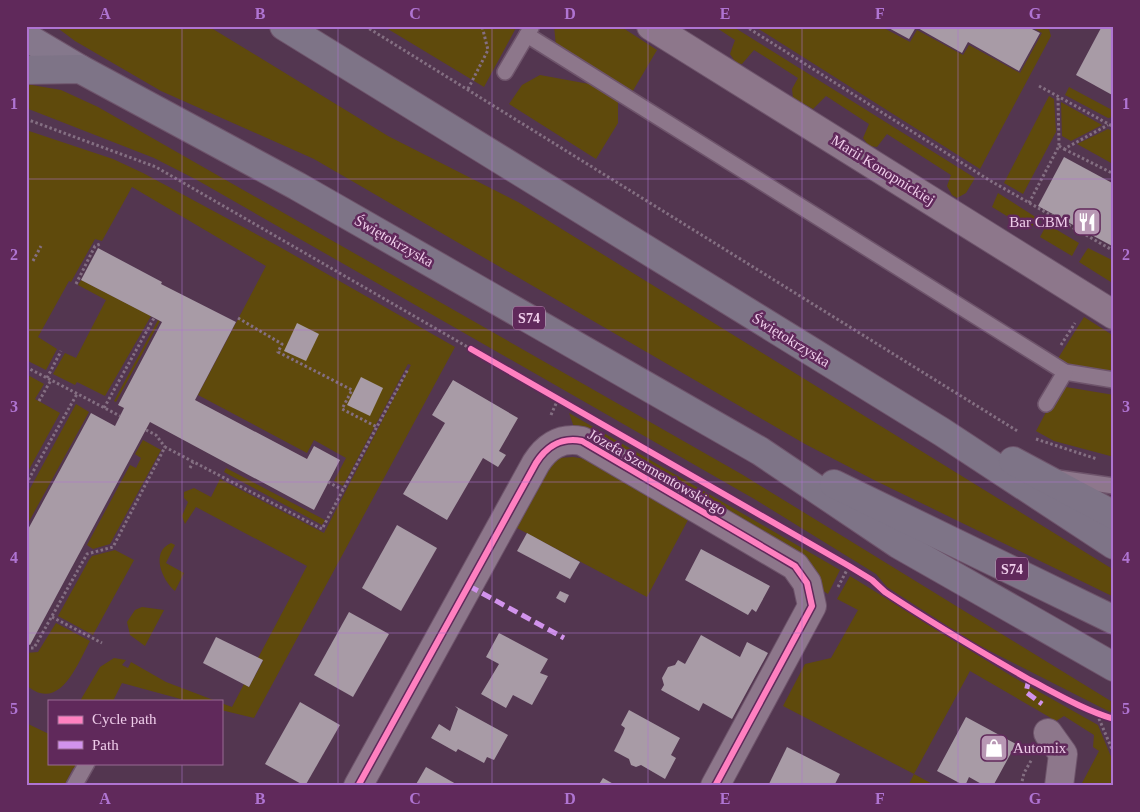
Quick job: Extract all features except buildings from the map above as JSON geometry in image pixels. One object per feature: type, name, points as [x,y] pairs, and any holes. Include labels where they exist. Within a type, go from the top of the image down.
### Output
[{"type":"highway","name":"Świętokrzyska","points":[[284,26],[942,432]]},
{"type":"highway","name":"Świętokrzyska","points":[[80,69],[297,186],[760,450]]},
{"type":"highway","points":[[26,70],[80,69]]},
{"type":"highway","points":[[942,432],[1003,457],[1114,515]]},
{"type":"highway","points":[[942,432],[1114,546]]},
{"type":"highway","points":[[760,450],[898,544],[1114,667]]},
{"type":"highway","name":"S74","points":[[760,450],[910,519],[1114,620]]},
{"type":"main road","name":"Świętokrzyska","points":[[26,37],[80,69]]},
{"type":"street","name":"Marii Konopnickiej","points":[[651,26],[1114,315]]},
{"type":"street","name":"Józefa Szermentowskiego","points":[[358,786],[536,463],[550,446],[572,439],[582,441],[795,566],[807,583],[812,606],[715,786]]},
{"type":"street","points":[[1048,733],[1063,754],[1059,786]]},
{"type":"lane","points":[[505,72],[529,31],[1065,372],[1114,380]]},
{"type":"lane","points":[[1046,404],[1065,372]]},
{"type":"lane","points":[[1040,475],[1114,486]]},
{"type":"lane","points":[[74,786],[86,764]]},
{"type":"path","points":[[365,26],[1026,435]]},
{"type":"path","points":[[468,89],[488,50],[482,26]]},
{"type":"path","points":[[744,26],[1029,203],[1114,251]]},
{"type":"path","points":[[1039,86],[1114,127]]},
{"type":"path","points":[[1029,203],[1059,146],[1058,96]]},
{"type":"path","points":[[26,119],[156,167],[471,349]]},
{"type":"path","points":[[1064,149],[1109,124]]},
{"type":"path","points":[[1059,146],[1114,174]]},
{"type":"path","points":[[76,284],[95,246],[100,244]]},
{"type":"path","points":[[33,261],[41,246]]},
{"type":"path","points":[[1051,363],[1089,300]]},
{"type":"path","points":[[104,408],[154,318]]},
{"type":"path","points":[[238,318],[282,344],[278,352],[352,390],[342,408],[377,427]]},
{"type":"path","points":[[39,401],[61,351]]},
{"type":"path","points":[[26,367],[120,416]]},
{"type":"path","points":[[146,430],[156,435],[165,447],[322,529],[408,369]]},
{"type":"path","points":[[26,484],[76,394]]},
{"type":"path","points":[[1034,439],[1105,462]]},
{"type":"path","points":[[26,648],[34,648],[87,554],[113,547],[165,447]]},
{"type":"path","points":[[190,468],[193,462]]},
{"type":"path","points":[[328,482],[343,490]]},
{"type":"path","points":[[837,589],[849,566]]},
{"type":"path","points":[[52,617],[102,643]]},
{"type":"path","points":[[1097,714],[1114,754]]},
{"type":"shaded area","points":[[55,26],[208,26],[388,136],[518,202],[1114,570],[1114,597],[874,480],[805,444],[314,159],[161,91],[75,41]]},
{"type":"shaded area","points":[[383,26],[517,26],[484,87]]},
{"type":"shaded area","points":[[554,26],[620,26],[657,50],[631,94],[556,46]]},
{"type":"shaded area","points":[[714,26],[732,26],[975,178],[966,193],[957,198],[952,195],[947,186],[951,175],[887,134],[877,147],[869,146],[863,138],[869,124],[826,96],[813,109],[793,98],[792,89],[798,78],[754,50],[742,64],[736,63],[730,54],[735,40]]},
{"type":"shaded area","points":[[754,26],[854,26],[857,28],[880,26],[910,42],[917,30],[963,55],[969,45],[1020,73],[1042,33],[1030,26],[1048,26],[1051,36],[980,169]]},
{"type":"shaded area","points":[[540,75],[600,86],[618,102],[618,123],[596,159],[509,104],[522,85]]},
{"type":"shaded area","points":[[26,84],[61,90],[98,107],[743,475],[1114,703],[1114,714],[972,642],[887,587],[876,574],[756,500],[197,180],[154,158],[26,108]]},
{"type":"shaded area","points":[[1069,87],[1114,111],[1113,117],[1108,118],[1065,95]]},
{"type":"shaded area","points":[[1049,96],[1054,99],[1056,132],[1023,194],[1004,183]]},
{"type":"shaded area","points":[[1061,102],[1102,125],[1071,141],[1062,136]]},
{"type":"shaded area","points":[[1108,129],[1114,132],[1113,164],[1077,144]]},
{"type":"shaded area","points":[[26,130],[113,159],[143,173],[278,246],[455,347],[254,718],[222,710],[222,703],[232,707],[244,684],[249,687],[263,661],[258,658],[307,566],[196,507],[185,524],[182,516],[188,502],[184,498],[184,492],[194,488],[211,497],[220,479],[324,533],[411,365],[408,364],[343,486],[334,481],[346,458],[314,440],[307,453],[198,395],[266,266],[132,187],[102,241],[95,239],[38,337],[57,349],[46,370],[26,360]]},
{"type":"shaded area","points":[[998,193],[1037,218],[1030,230],[992,207]]},
{"type":"shaded area","points":[[1047,224],[1079,243],[1072,256],[1040,237]]},
{"type":"shaded area","points":[[1088,248],[1114,261],[1114,284],[1079,262]]},
{"type":"shaded area","points":[[81,280],[151,316],[105,396],[77,382],[75,385],[53,374],[65,353],[76,358],[106,300],[78,285]]},
{"type":"shaded area","points":[[1084,317],[1114,336],[1114,373],[1070,366],[1057,360]]},
{"type":"shaded area","points":[[158,320],[160,321],[116,402],[114,401]]},
{"type":"shaded area","points":[[26,374],[44,384],[35,399],[60,413],[26,475]]},
{"type":"shaded area","points":[[1060,386],[1114,395],[1114,457],[1054,441],[1036,431]]},
{"type":"shaded area","points":[[76,404],[89,412],[26,527],[26,496]]},
{"type":"shaded area","points":[[569,413],[840,570],[828,594],[575,430]]},
{"type":"shaded area","points":[[143,440],[161,450],[110,544],[93,549],[87,545],[130,465],[136,468],[141,458],[135,454]]},
{"type":"shaded area","points":[[573,457],[586,459],[688,520],[647,597],[517,528],[551,465],[559,458]]},
{"type":"shaded area","points":[[226,468],[325,520],[322,525],[224,472]]},
{"type":"shaded area","points":[[171,543],[175,545],[166,563],[184,573],[175,591],[166,580],[160,566],[161,553]]},
{"type":"shaded area","points":[[115,550],[134,560],[93,635],[58,616],[92,556]]},
{"type":"shaded area","points":[[850,576],[1013,677],[1098,725],[1114,764],[1114,786],[1081,785],[1099,751],[1093,747],[1094,735],[1064,716],[1053,723],[1049,721],[1051,718],[970,671],[914,774],[783,706],[805,664],[831,658],[858,610],[837,599]]},
{"type":"shaded area","points":[[142,607],[164,610],[145,646],[130,635],[127,622],[135,610]]},
{"type":"shaded area","points":[[56,623],[90,641],[71,676],[64,684],[49,694],[36,692],[26,686],[26,653],[38,652]]},
{"type":"shaded area","points":[[114,658],[126,660],[122,665],[128,668],[131,662],[166,682],[213,700],[184,700],[122,683],[114,700],[81,700],[100,667]]},
{"type":"shaded area","points":[[26,723],[48,734],[48,764],[94,764],[88,775],[73,768],[64,786],[26,786]]},
{"type":"shaded area","points":[[914,774],[936,786],[908,786]]},
{"type":"marked path","points":[[469,586],[564,638]]},
{"type":"marked path","points":[[1029,679],[1026,692],[1042,704]]},
{"type":"cycle path","points":[[471,349],[849,566],[872,580],[885,592],[903,604],[1030,680],[1092,711],[1114,719]]},
{"type":"cycle path","points":[[358,786],[536,463],[555,444],[568,440],[582,441],[795,566],[807,583],[812,606],[715,786]]},
{"type":"place","name":"Bar CBM","points":[[1087,222]]},
{"type":"place","name":"Automix","points":[[994,748]]}]
